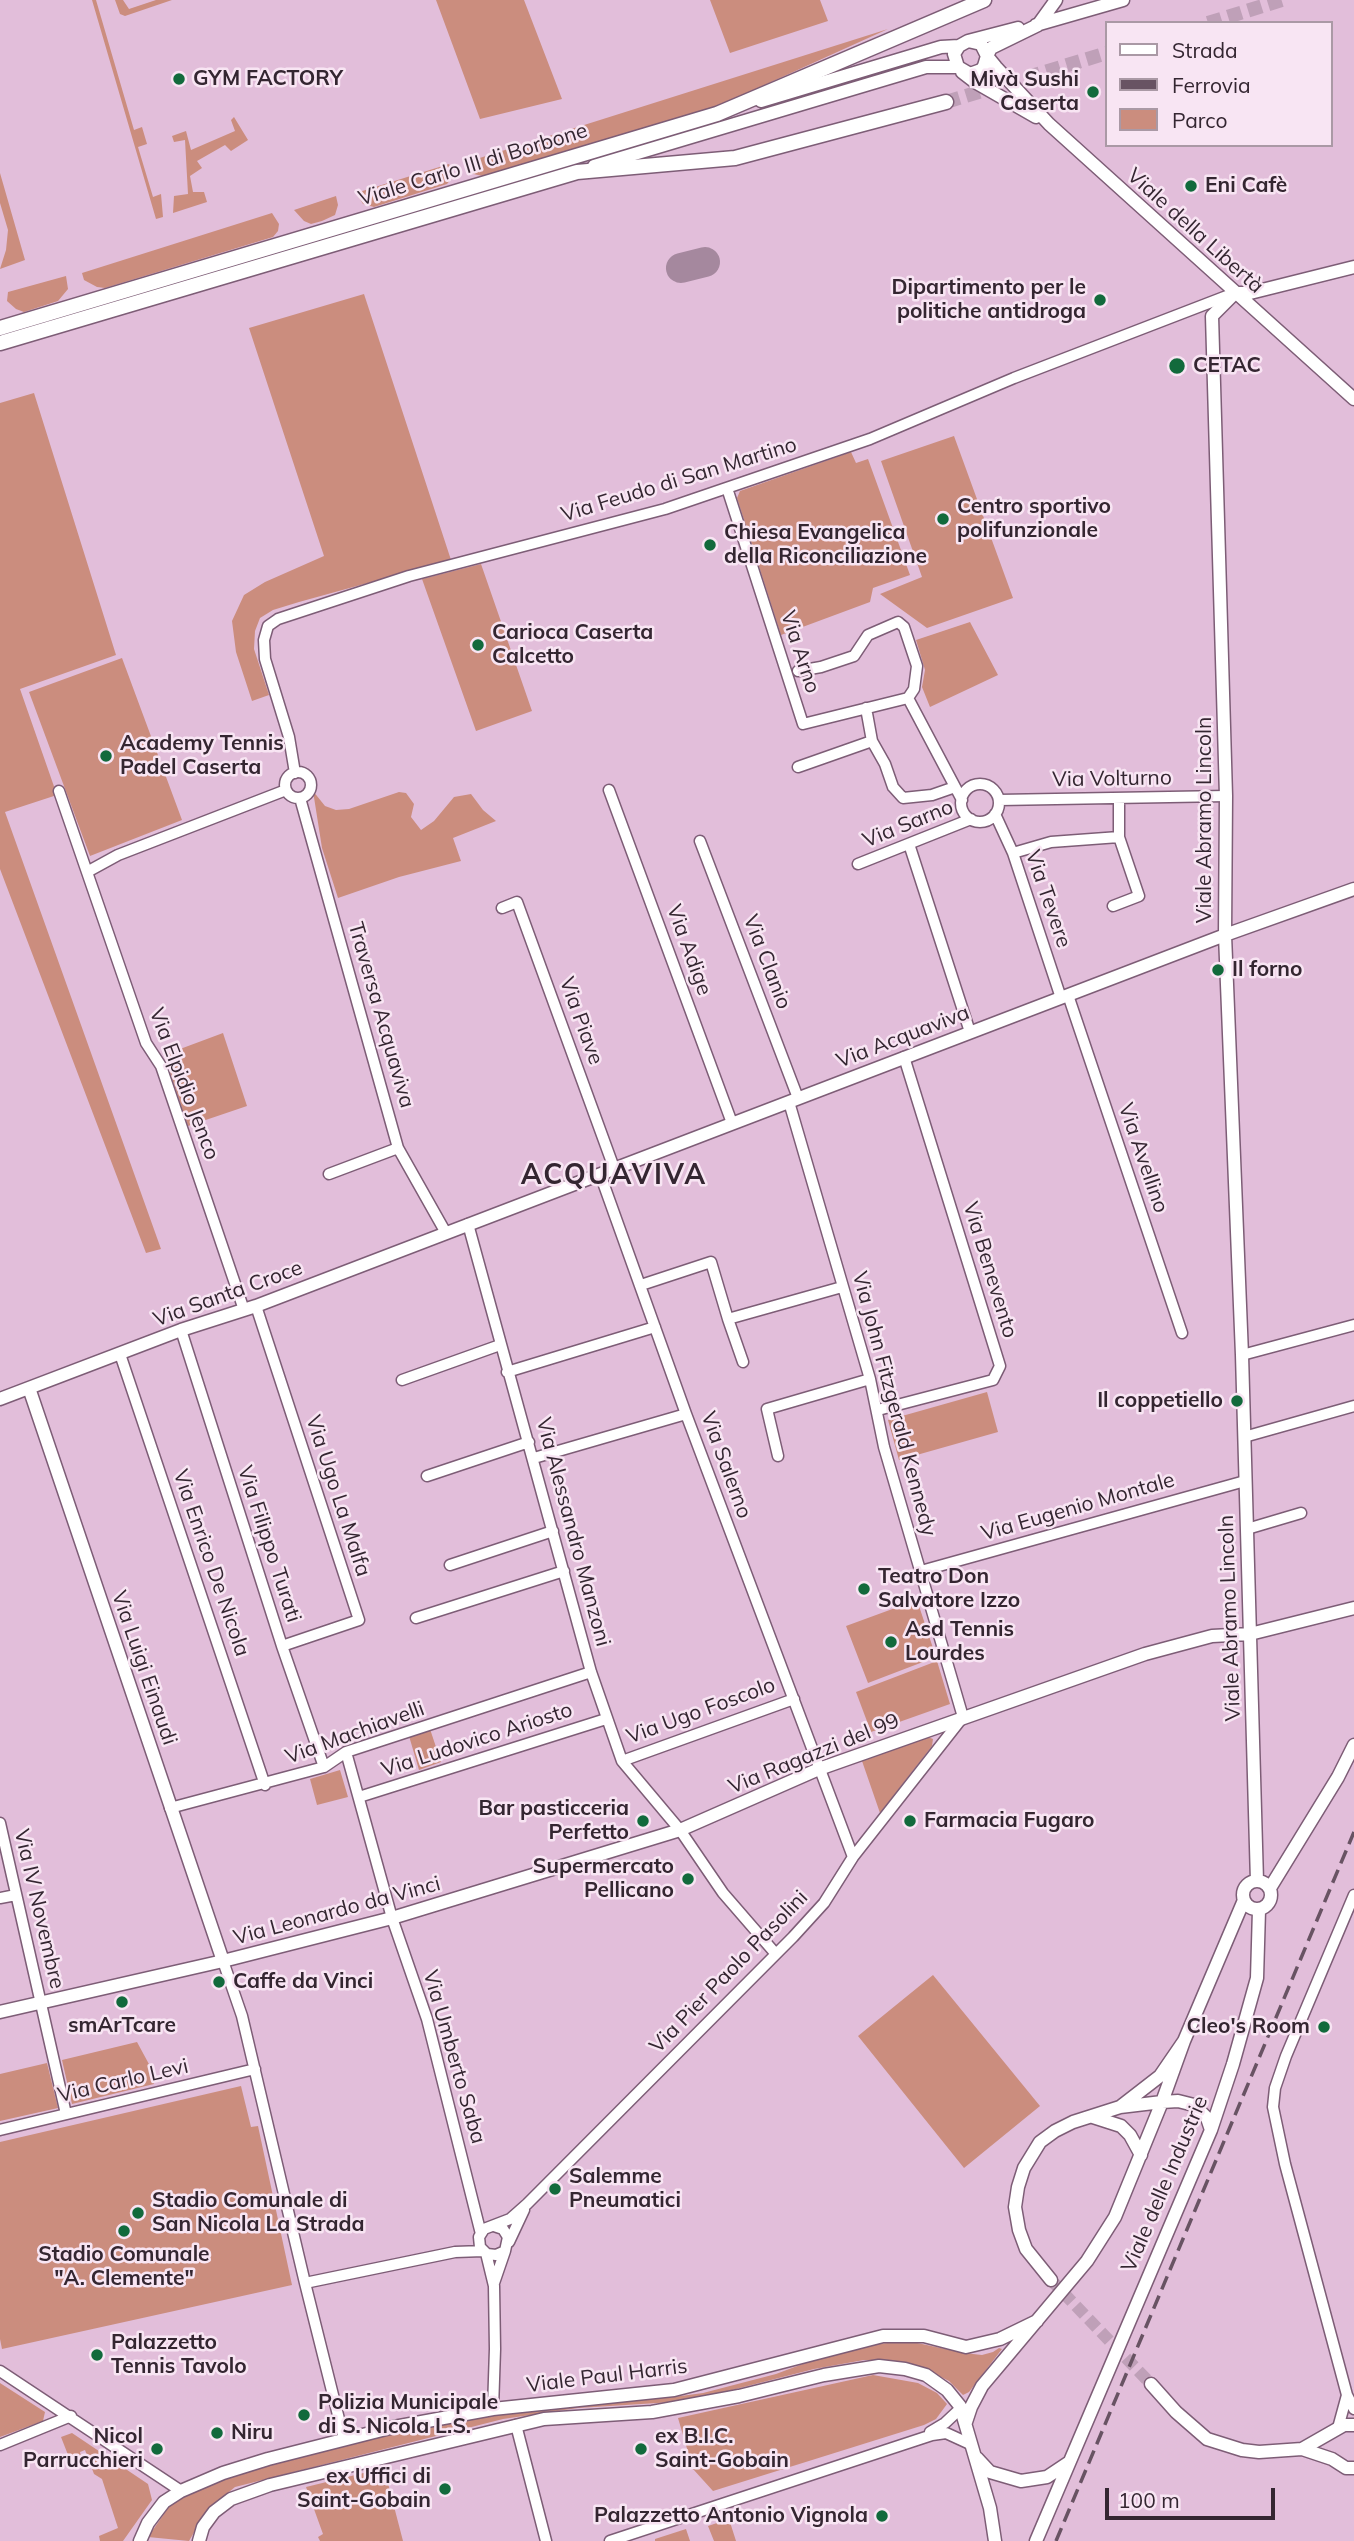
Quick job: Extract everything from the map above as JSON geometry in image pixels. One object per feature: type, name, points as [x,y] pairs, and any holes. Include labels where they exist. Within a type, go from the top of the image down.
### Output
[{"type":"main road","points":[[717,114],[984,0]]},
{"type":"main road","points":[[577,172],[735,158],[946,102]]},
{"type":"main road","name":"Viale Carlo III di Borbone","points":[[0,328],[717,114]]},
{"type":"main road","name":"Viale Carlo III di Borbone","points":[[0,343],[577,172]]},
{"type":"street","points":[[1038,25],[1056,0]]},
{"type":"street","name":"Viale Carlo III di Borbone","points":[[717,114],[941,47],[1038,25],[1123,0]]},
{"type":"street","name":"Viale Carlo III di Borbone","points":[[577,172],[926,67],[959,69],[970,74],[981,70],[997,43],[1038,25]]},
{"type":"street","points":[[987,56],[981,44],[963,43],[954,54],[959,69],[975,82],[1048,124]]},
{"type":"street","name":"Viale della Libertà","points":[[987,56],[1048,124],[1354,398]]},
{"type":"street","points":[[1235,293],[1250,293],[1354,267]]},
{"type":"street","name":"Via Feudo di San Martino","points":[[295,773],[289,737],[265,659],[264,640],[268,626],[278,619],[409,576],[665,509],[727,488],[870,439],[1014,378],[1235,293]]},
{"type":"street","name":"Viale Abramo Lincoln","points":[[1235,293],[1212,316],[1226,796],[1225,935],[1242,1355],[1257,1881]]},
{"type":"street","name":"Via Arno","points":[[727,488],[803,724],[908,698],[914,689],[917,666],[904,627],[898,622],[868,635],[854,656],[798,671]]},
{"type":"street","points":[[908,698],[962,800],[963,811],[971,819],[982,821],[995,814],[999,800],[989,786],[977,784],[967,789],[962,800]]},
{"type":"street","points":[[866,708],[872,741],[894,787],[903,798],[932,795],[955,787]]},
{"type":"street","points":[[798,768],[872,741]]},
{"type":"street","points":[[295,773],[306,776],[310,783],[310,791],[300,798],[293,798],[286,790],[286,779],[295,773]]},
{"type":"street","points":[[87,872],[118,855],[286,790]]},
{"type":"street","name":"Via Adige","points":[[609,790],[732,1123]]},
{"type":"street","name":"Via Elpidio Jenco","points":[[59,791],[146,1043],[161,1066],[250,1308]]},
{"type":"street","name":"Via Volturno","points":[[999,800],[1226,796]]},
{"type":"street","name":"Traversa Acquaviva","points":[[300,798],[398,1148],[446,1233]]},
{"type":"street","points":[[1113,906],[1139,896],[1119,836],[1119,798]]},
{"type":"street","name":"Via Tevere","points":[[995,814],[1013,853],[1065,996]]},
{"type":"street","name":"Via Sarno","points":[[858,864],[971,819]]},
{"type":"street","points":[[1013,853],[1051,842],[1119,836]]},
{"type":"street","name":"Via Clanio","points":[[699,841],[793,1100]]},
{"type":"street","points":[[909,844],[970,1032]]},
{"type":"street","name":"Via Acquaviva","points":[[468,1224],[1225,935],[1354,889]]},
{"type":"street","name":"Via Piave","points":[[502,908],[517,902],[614,1168]]},
{"type":"street","name":"Via Avellino","points":[[1065,996],[1182,1333]]},
{"type":"street","name":"Via Benevento","points":[[878,1410],[993,1380],[1000,1366],[904,1058]]},
{"type":"street","name":"Via John Fitzgerald Kennedy","points":[[793,1100],[842,1287],[870,1379],[884,1447],[963,1717]]},
{"type":"street","points":[[329,1174],[398,1148]]},
{"type":"street","name":"Via Salerno","points":[[600,1174],[853,1857]]},
{"type":"street","name":"Via Santa Croce","points":[[0,1399],[181,1330],[250,1308],[468,1224]]},
{"type":"street","name":"Via Alessandro Manzoni","points":[[468,1224],[591,1672],[622,1760],[680,1830],[723,1893],[775,1953]]},
{"type":"street","points":[[641,1285],[711,1262],[743,1363]]},
{"type":"street","points":[[728,1319],[842,1287]]},
{"type":"street","name":"Via Ugo La Malfa","points":[[250,1308],[359,1620],[282,1646]]},
{"type":"street","points":[[1242,1355],[1354,1325]]},
{"type":"street","points":[[508,1372],[655,1327]]},
{"type":"street","name":"Via Filippo Turati","points":[[181,1330],[282,1646],[324,1767]]},
{"type":"street","points":[[402,1380],[500,1345]]},
{"type":"street","name":"Via Enrico De Nicola","points":[[120,1354],[265,1785]]},
{"type":"street","points":[[778,1456],[766,1409],[870,1379]]},
{"type":"street","name":"Via Luigi Einaudi","points":[[29,1388],[223,1961]]},
{"type":"street","points":[[1244,1437],[1354,1406]]},
{"type":"street","points":[[534,1458],[687,1414]]},
{"type":"street","points":[[427,1476],[529,1442]]},
{"type":"street","name":"Via Eugenio Montale","points":[[921,1571],[1245,1481]]},
{"type":"street","points":[[1247,1529],[1301,1513]]},
{"type":"street","points":[[450,1565],[553,1531]]},
{"type":"street","points":[[415,1618],[564,1571]]},
{"type":"street","points":[[1212,1636],[1250,1634],[1354,1608]]},
{"type":"street","points":[[1212,1636],[1249,1620],[1267,1630]]},
{"type":"street","name":"Via Ragazzi del 99","points":[[680,1830],[819,1769],[1145,1654],[1212,1636]]},
{"type":"street","name":"Via Machiavelli","points":[[170,1808],[265,1785],[324,1767],[346,1752],[591,1672]]},
{"type":"street","name":"Via Ugo Foscolo","points":[[622,1760],[794,1699]]},
{"type":"street","name":"Via Pier Paolo Pasolini","points":[[492,2226],[510,2219],[527,2204],[824,1903],[853,1857],[963,1717]]},
{"type":"street","name":"Via Ludovico Ariosto","points":[[359,1797],[606,1719]]},
{"type":"street","points":[[1244,1900],[1249,1907],[1259,1910],[1270,1902],[1270,1888],[1338,1777],[1354,1745]]},
{"type":"street","name":"Via Umberto Saba","points":[[346,1752],[392,1918],[427,2019],[480,2235]]},
{"type":"street","name":"Via IV Novembre","points":[[0,1823],[66,2114]]},
{"type":"street","name":"Via Leonardo da Vinci","points":[[0,2012],[223,1961],[392,1918],[680,1830]]},
{"type":"street","points":[[965,2422],[982,2386],[1087,2261],[1115,2217],[1244,1900],[1245,1887],[1257,1881],[1270,1888]]},
{"type":"street","points":[[0,1898],[16,1895]]},
{"type":"street","points":[[1354,1895],[1286,2056],[1275,2088],[1273,2107],[1282,2153],[1347,2395],[1354,2409]]},
{"type":"street","name":"Viale delle Industrie","points":[[1036,2541],[1211,2130],[1257,1978],[1259,1910]]},
{"type":"street","points":[[223,1961],[242,2017],[344,2439]]},
{"type":"street","points":[[1120,2107],[1160,2076],[1184,2042]]},
{"type":"street","name":"Via Carlo Levi","points":[[0,2130],[255,2069]]},
{"type":"street","points":[[1051,2280],[1026,2249],[1015,2207],[1018,2187],[1031,2154],[1040,2142],[1073,2122],[1120,2107],[1163,2102],[1178,2101],[1194,2105],[1207,2118],[1211,2130]]},
{"type":"street","points":[[1093,2116],[1121,2126],[1130,2135],[1141,2155]]},
{"type":"street","name":"Via Pier Paolo Pasolini","points":[[494,2286],[507,2246],[527,2204]]},
{"type":"street","name":"Via Umberto Saba","points":[[475,2208],[479,2216],[492,2226]]},
{"type":"street","points":[[305,2283],[455,2252],[484,2252],[496,2255],[507,2246],[503,2229],[492,2226],[470,2245],[455,2252]]},
{"type":"street","points":[[480,2235],[484,2252]]},
{"type":"street","name":"Via Pier Paolo Pasolini","points":[[484,2252],[494,2286],[493,2409]]},
{"type":"street","name":"Viale Paul Harris","points":[[140,2541],[148,2523],[164,2502],[181,2491],[223,2473],[344,2439],[493,2409],[674,2390],[883,2336],[924,2336],[967,2347],[1000,2339],[1037,2321]]},
{"type":"street","name":"Viale Paul Harris","points":[[199,2541],[203,2528],[214,2512],[245,2493],[544,2419],[652,2412],[739,2396],[824,2375],[880,2366],[926,2375],[947,2390],[961,2408],[990,2508],[995,2541]]},
{"type":"street","points":[[0,2371],[181,2491]]},
{"type":"street","points":[[1151,2384],[1176,2412],[1207,2439],[1223,2446],[1259,2452],[1302,2449],[1332,2459],[1340,2466],[1354,2468]]},
{"type":"street","points":[[1332,2459],[1329,2448],[1347,2395]]},
{"type":"street","points":[[911,2441],[945,2423],[961,2408]]},
{"type":"street","points":[[0,2445],[71,2416]]},
{"type":"street","points":[[516,2425],[547,2541]]},
{"type":"street","points":[[1302,2449],[1336,2430],[1354,2425]]},
{"type":"street","points":[[610,2541],[911,2441],[946,2433],[971,2446],[980,2463],[990,2472],[1009,2480],[1048,2477],[1068,2463]]},
{"type":"green space","points":[[92,0],[96,0],[134,130],[142,127],[147,144],[138,147],[153,197],[161,194],[163,217],[156,219]]},
{"type":"green space","points":[[115,0],[123,0],[129,9],[156,0],[172,0],[125,16],[120,14]]},
{"type":"green space","points":[[436,0],[524,0],[562,99],[480,119]]},
{"type":"green space","points":[[710,0],[820,0],[828,21],[730,53]]},
{"type":"green space","points":[[888,29],[690,116],[487,177],[469,173],[467,162]]},
{"type":"green space","points":[[234,117],[248,140],[231,151],[225,145],[197,161],[202,168],[190,176],[193,192],[204,192],[207,202],[173,213],[174,196],[188,194],[185,140],[174,142],[172,136],[186,131],[191,150],[235,131],[231,120]]},
{"type":"green space","points":[[449,164],[452,178],[447,184],[374,207],[363,204],[356,193]]},
{"type":"green space","points":[[0,173],[25,260],[0,269],[8,230],[0,203]]},
{"type":"green space","points":[[336,196],[338,205],[335,215],[322,221],[311,224],[304,221],[294,210]]},
{"type":"green space","points":[[272,213],[279,224],[273,237],[105,288],[84,280],[82,273]]},
{"type":"green space","points":[[66,276],[68,289],[58,301],[24,312],[7,301],[8,292]]},
{"type":"green space","points":[[364,294],[451,560],[299,602],[273,610],[260,618],[255,631],[254,649],[269,695],[252,701],[236,652],[232,621],[244,595],[265,582],[324,556],[249,328]]},
{"type":"green space","points":[[34,393],[116,655],[20,689],[57,795],[5,812],[161,1249],[146,1253],[0,869],[0,403]]},
{"type":"green space","name":"Centro sportivo polifunzionale","points":[[954,436],[1013,598],[927,628],[880,594],[922,577],[881,461]]},
{"type":"green space","points":[[851,452],[856,463],[868,459],[910,575],[873,588],[870,602],[781,635],[737,498],[740,491]]},
{"type":"green space","name":"Carioca Caserta Calcetto","points":[[481,564],[532,711],[476,731],[422,579]]},
{"type":"green space","points":[[970,622],[998,675],[930,707],[922,687],[925,670],[916,640]]},
{"type":"green space","name":"Academy Tennis Padel Caserta","points":[[122,658],[182,820],[90,856],[29,692]]},
{"type":"green space","points":[[313,791],[325,806],[336,810],[349,809],[399,792],[406,793],[414,804],[411,817],[421,830],[434,821],[454,797],[471,794],[496,821],[453,838],[461,861],[399,877],[338,898],[322,848]]},
{"type":"green space","points":[[223,1033],[247,1106],[188,1126],[164,1055]]},
{"type":"green space","points":[[987,1392],[998,1432],[899,1460],[888,1420]]},
{"type":"green space","name":"Asd Tennis Lourdes","points":[[917,1600],[936,1657],[868,1683],[846,1626]]},
{"type":"green space","points":[[937,1661],[950,1704],[871,1732],[856,1692]]},
{"type":"green space","points":[[430,1729],[441,1762],[419,1770],[409,1736]]},
{"type":"green space","points":[[928,1737],[933,1739],[932,1746],[880,1813],[862,1761]]},
{"type":"green space","points":[[340,1770],[348,1797],[317,1805],[310,1779]]},
{"type":"green space","points":[[933,1975],[1040,2106],[964,2168],[858,2036]]},
{"type":"green space","points":[[137,2042],[150,2066],[154,2084],[72,2104],[62,2060]]},
{"type":"green space","points":[[47,2063],[58,2108],[0,2121],[0,2074]]},
{"type":"green space","name":"Stadio Comunale di San Nicola La Strada","points":[[241,2086],[251,2127],[258,2126],[292,2285],[2,2349],[0,2142]]},
{"type":"green space","points":[[908,2341],[982,2355],[1002,2349],[969,2392],[963,2395],[949,2381],[921,2367],[864,2360],[814,2369],[689,2401],[578,2408],[503,2419],[235,2487],[207,2510],[189,2541],[148,2537],[173,2501],[185,2492],[256,2468],[361,2439],[470,2417],[630,2398],[666,2398],[703,2393],[776,2374],[832,2353]]},
{"type":"green space","points":[[873,2375],[918,2383],[937,2393],[947,2404],[936,2419],[924,2425],[713,2491],[693,2469],[678,2418]]},
{"type":"green space","points":[[0,2383],[45,2412],[43,2421],[0,2437]]},
{"type":"green space","points":[[72,2433],[148,2484],[152,2500],[123,2541],[100,2541],[99,2536],[118,2528],[102,2479],[94,2474],[85,2450],[80,2452],[81,2456],[70,2460],[61,2437]]},
{"type":"green space","points":[[384,2468],[403,2541],[320,2541],[318,2537],[323,2534],[306,2487]]},
{"type":"green space","points":[[729,2519],[736,2541],[714,2541],[708,2526]]},
{"type":"green space","points":[[686,2529],[690,2541],[655,2541],[655,2539]]},
{"type":"taxiway","points":[[681,268],[705,262]]},
{"type":"tunnel","points":[[1214,21],[1282,0]]},
{"type":"tunnel","points":[[946,102],[1106,53]]},
{"type":"tunnel","points":[[1051,2280],[1151,2384]]},
{"type":"railway","points":[[1056,2541],[1354,1832]]},
{"type":"place","name":"GYM FACTORY","points":[[179,79]]},
{"type":"place","name":"Mivà Sushi Caserta","points":[[1093,92]]},
{"type":"place","name":"Eni Cafè","points":[[1191,186]]},
{"type":"place","name":"Dipartimento per le politiche antidroga","points":[[1100,300]]},
{"type":"place","name":"CETAC","points":[[1177,366]]},
{"type":"place","name":"Centro sportivo polifunzionale","points":[[943,519]]},
{"type":"place","name":"Chiesa Evangelica della Riconciliazione","points":[[710,545]]},
{"type":"place","name":"Carioca Caserta Calcetto","points":[[478,645]]},
{"type":"place","name":"Academy Tennis Padel Caserta","points":[[106,756]]},
{"type":"place","name":"Il forno","points":[[1218,970]]},
{"type":"place","name":"Il coppetiello","points":[[1237,1401]]},
{"type":"place","name":"Teatro Don Salvatore Izzo","points":[[864,1589]]},
{"type":"place","name":"Asd Tennis Lourdes","points":[[891,1642]]},
{"type":"place","name":"Bar pasticceria Perfetto","points":[[643,1821]]},
{"type":"place","name":"Farmacia Fugaro","points":[[910,1821]]},
{"type":"place","name":"Supermercato Pellicano","points":[[688,1879]]},
{"type":"place","name":"Caffe da Vinci","points":[[219,1982]]},
{"type":"place","name":"smArTcare","points":[[122,2002]]},
{"type":"place","name":"Cleo's Room","points":[[1324,2027]]},
{"type":"place","name":"Salemme Pneumatici","points":[[555,2189]]},
{"type":"place","name":"Stadio Comunale di San Nicola La Strada","points":[[138,2213]]},
{"type":"place","name":"Stadio Comunale \"A. Clemente\"","points":[[124,2231]]},
{"type":"place","name":"Palazzetto Tennis Tavolo","points":[[97,2355]]},
{"type":"place","name":"Polizia Municipale di S. Nicola L.S.","points":[[304,2415]]},
{"type":"place","name":"Niru","points":[[217,2433]]},
{"type":"place","name":"Nicol Parrucchieri","points":[[157,2449]]},
{"type":"place","name":"ex B.I.C. Saint-Gobain","points":[[641,2449]]},
{"type":"place","name":"ex Uffici di Saint-Gobain","points":[[445,2489]]},
{"type":"place","name":"Palazzetto Antonio Vignola","points":[[882,2516]]},
{"type":"district","name":"ACQUAVIVA","points":[[614,1176]]}]
